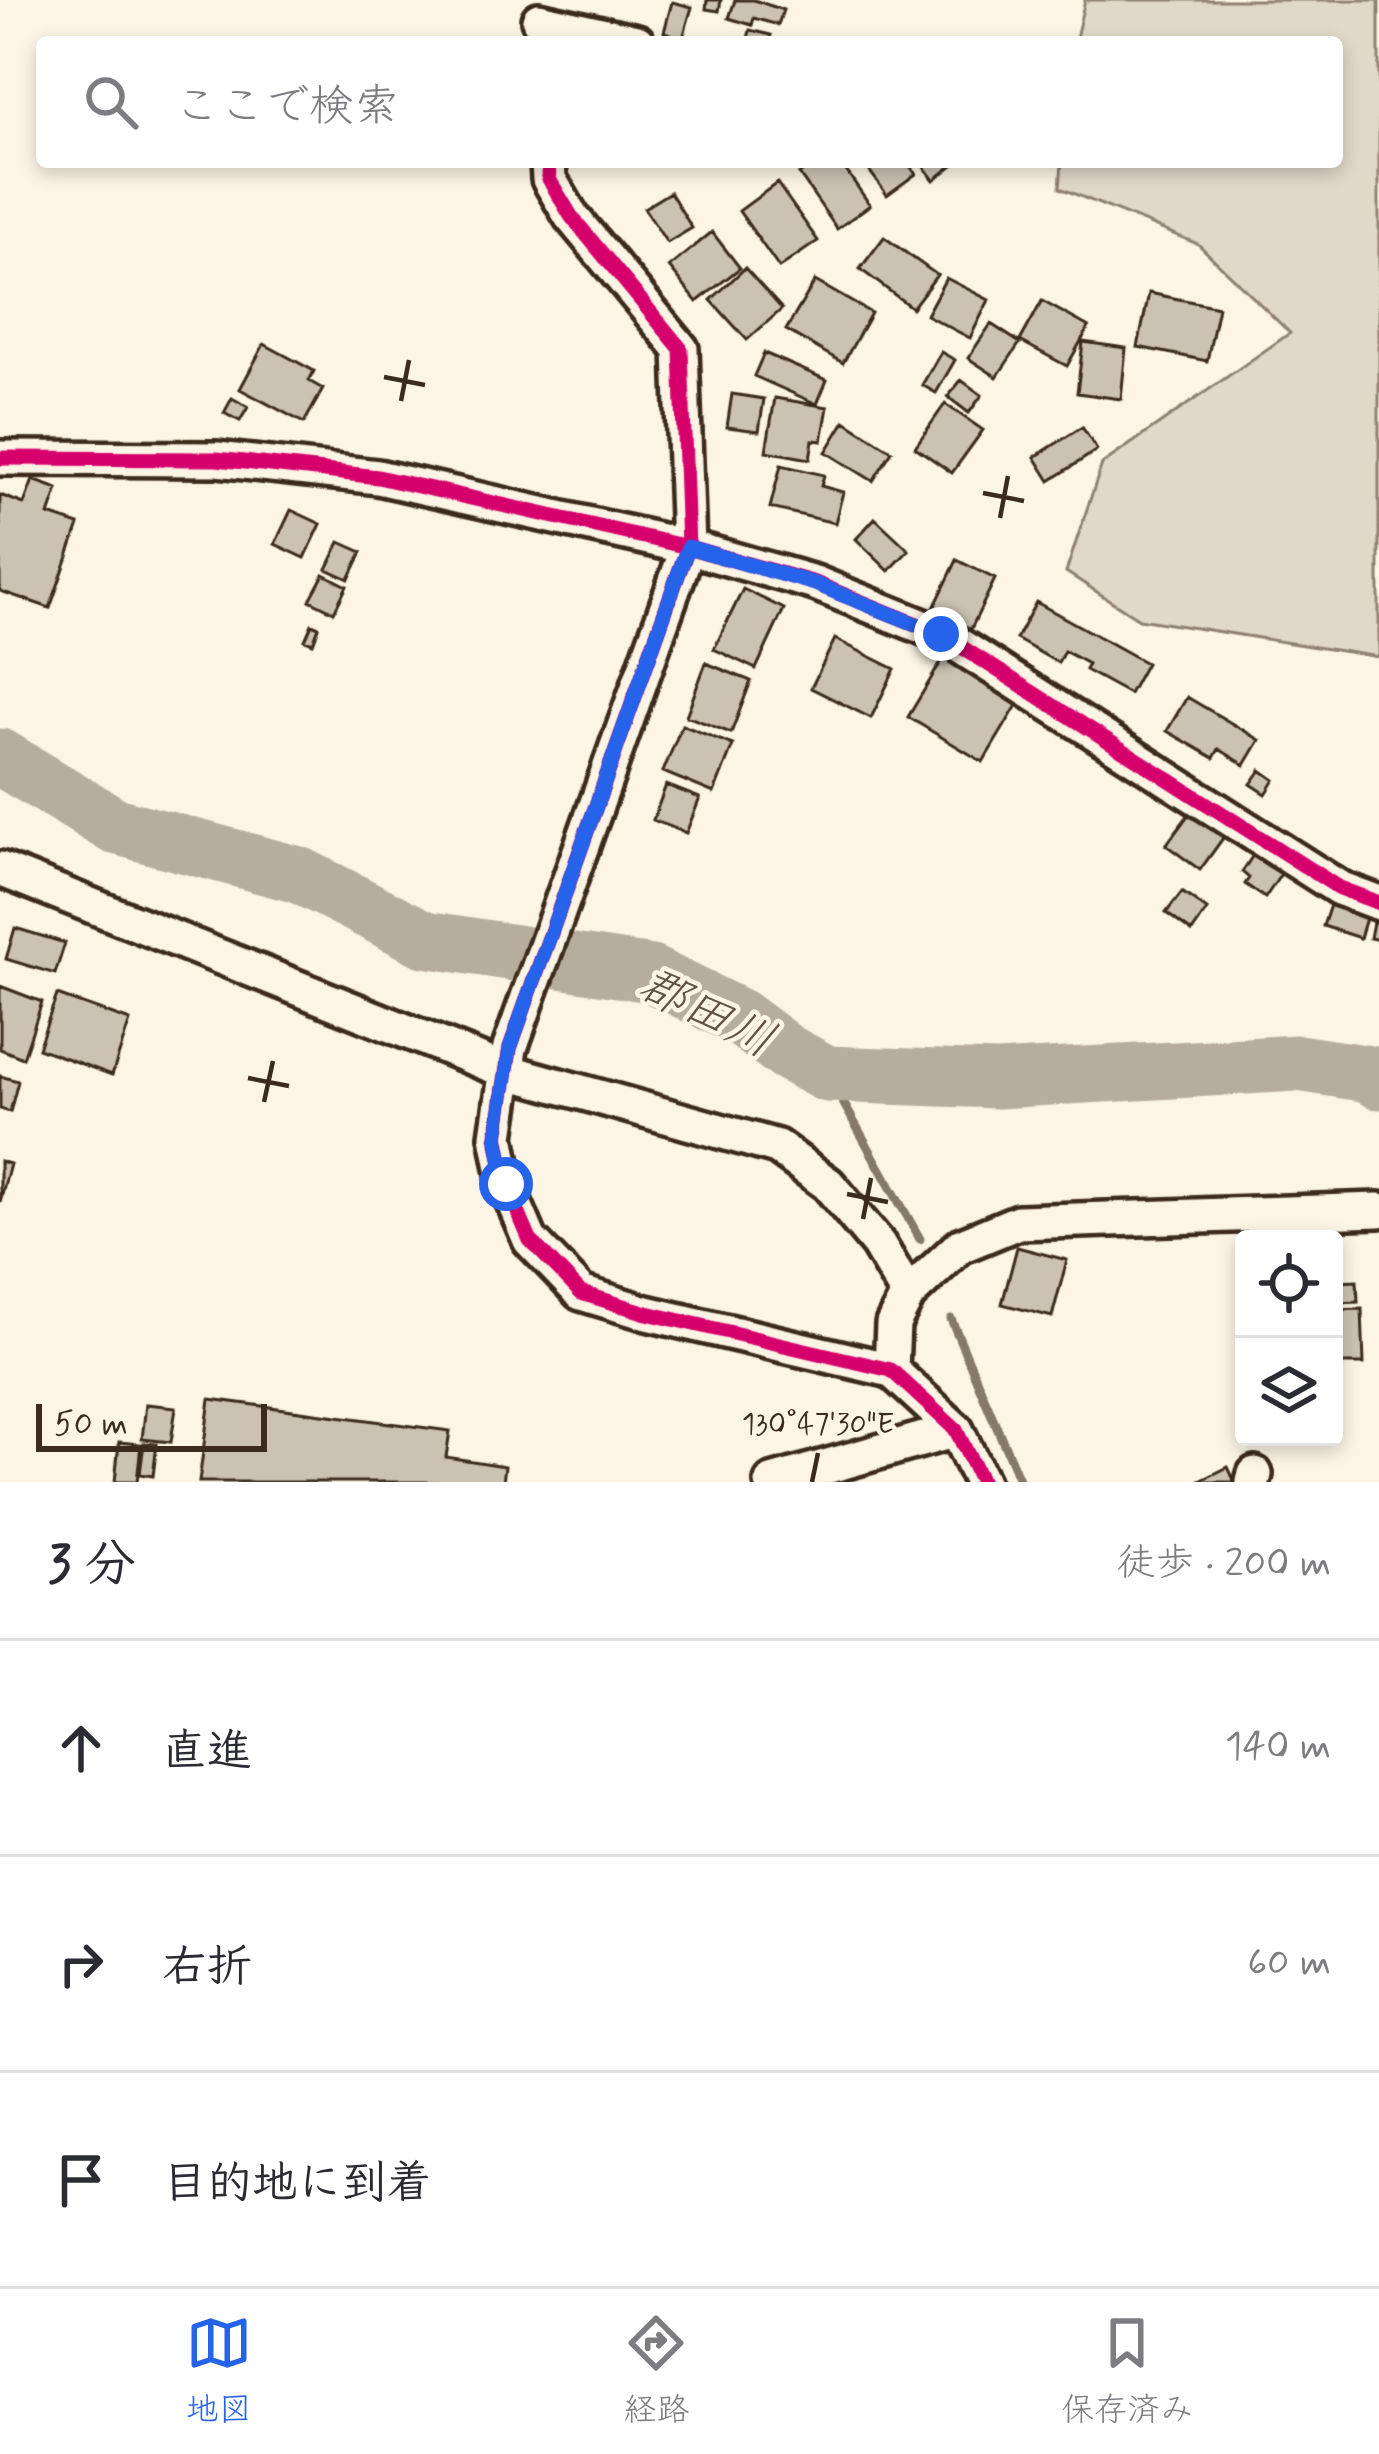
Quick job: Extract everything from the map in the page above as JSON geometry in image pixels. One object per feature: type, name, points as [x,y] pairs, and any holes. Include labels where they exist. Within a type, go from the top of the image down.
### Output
[{"type":"street","points":[[539,21],[609,36]]},
{"type":"street","points":[[548,168],[549,179],[571,215],[681,349],[688,547],[508,1060],[497,1136],[506,1184],[530,1240],[581,1293],[891,1370],[956,1430],[981,1482]]},
{"type":"street","points":[[0,458],[217,459],[378,476],[688,547],[815,584],[941,634],[1339,887],[1379,903]]},
{"type":"street","points":[[0,869],[508,1060],[777,1147],[828,1184],[878,1244],[908,1295]]},
{"type":"street","points":[[891,1370],[893,1324],[908,1295],[960,1246],[1018,1222],[1379,1210]]},
{"type":"street","points":[[772,1482],[956,1430]]},
{"type":"shaded area","points":[[1085,0],[1379,0],[1379,657],[1139,619],[1066,572],[1102,464],[1290,333],[1198,244],[1060,188],[1062,168],[1343,168],[1343,36],[1076,36]]},
{"type":"building","points":[[707,0],[721,0],[719,11],[706,9]]},
{"type":"building","points":[[735,0],[754,0],[783,10],[778,25],[754,18],[752,25],[729,18]]},
{"type":"building","points":[[672,2],[692,7],[684,36],[664,32]]},
{"type":"building","points":[[808,168],[844,168],[870,205],[837,229],[799,174]]},
{"type":"building","points":[[867,168],[912,168],[916,174],[887,195]]},
{"type":"building","points":[[925,168],[949,168],[934,180]]},
{"type":"building","points":[[777,183],[818,241],[779,268],[739,211]]},
{"type":"building","points":[[670,192],[692,228],[667,243],[644,208]]},
{"type":"building","points":[[712,232],[740,268],[697,302],[669,267]]},
{"type":"building","points":[[884,237],[937,275],[912,308],[860,269]]},
{"type":"building","points":[[745,268],[782,309],[747,340],[711,300]]},
{"type":"building","points":[[946,278],[989,300],[970,338],[926,315]]},
{"type":"building","points":[[815,281],[871,313],[843,363],[786,330]]},
{"type":"building","points":[[1149,293],[1218,307],[1207,361],[1138,347]]},
{"type":"building","points":[[1042,301],[1089,327],[1067,366],[1020,341]]},
{"type":"building","points":[[991,324],[1020,343],[997,377],[968,358]]},
{"type":"building","points":[[1083,342],[1126,348],[1121,399],[1077,393]]},
{"type":"building","points":[[264,344],[314,371],[309,381],[323,389],[304,423],[240,389]]},
{"type":"building","points":[[941,352],[955,360],[936,393],[922,385]]},
{"type":"building","points":[[764,353],[827,380],[817,404],[754,376]]},
{"type":"building","points":[[961,380],[982,395],[969,413],[948,397]]},
{"type":"building","points":[[732,394],[764,399],[759,431],[727,427]]},
{"type":"building","points":[[232,398],[248,407],[240,421],[224,413]]},
{"type":"building","points":[[775,398],[828,407],[822,441],[813,440],[810,459],[766,451]]},
{"type":"building","points":[[945,404],[983,430],[952,473],[915,447]]},
{"type":"building","points":[[845,421],[892,451],[873,481],[826,452]]},
{"type":"building","points":[[1082,427],[1097,450],[1050,481],[1035,457]]},
{"type":"building","points":[[781,465],[824,475],[821,486],[843,492],[835,523],[770,508]]},
{"type":"building","points":[[33,480],[58,489],[49,515],[79,525],[50,608],[0,591],[0,495],[24,504]]},
{"type":"building","points":[[291,510],[321,524],[305,558],[275,544]]},
{"type":"building","points":[[875,518],[909,550],[889,571],[856,539]]},
{"type":"building","points":[[340,542],[362,552],[349,579],[327,569]]},
{"type":"building","points":[[957,560],[995,579],[969,633],[931,614]]},
{"type":"building","points":[[324,574],[347,586],[334,612],[310,600]]},
{"type":"building","points":[[743,589],[784,609],[756,669],[714,649]]},
{"type":"building","points":[[1036,602],[1146,663],[1129,694],[1085,670],[1088,664],[1064,651],[1058,663],[1016,639]]},
{"type":"building","points":[[312,624],[319,627],[313,643],[305,640]]},
{"type":"building","points":[[835,639],[895,669],[871,718],[811,688]]},
{"type":"building","points":[[944,657],[1019,702],[983,762],[908,717]]},
{"type":"building","points":[[706,663],[751,681],[731,733],[686,716]]},
{"type":"building","points":[[1187,697],[1260,740],[1245,765],[1219,749],[1214,758],[1167,731]]},
{"type":"building","points":[[682,725],[733,745],[714,793],[663,772]]},
{"type":"building","points":[[1261,770],[1275,780],[1266,794],[1251,784]]},
{"type":"building","points":[[666,785],[700,798],[686,833],[653,820]]},
{"type":"building","points":[[1197,803],[1231,827],[1200,870],[1166,845]]},
{"type":"building","points":[[1259,846],[1287,865],[1265,898],[1245,884],[1249,878],[1242,872]]},
{"type":"building","points":[[1182,892],[1207,910],[1192,932],[1166,913]]},
{"type":"building","points":[[1333,896],[1369,908],[1360,938],[1323,926]]},
{"type":"building","points":[[1375,911],[1379,912],[1379,940],[1370,938]]},
{"type":"building","points":[[15,928],[65,943],[55,974],[6,959]]},
{"type":"building","points":[[0,986],[42,1002],[23,1058],[0,1049]]},
{"type":"building","points":[[57,995],[130,1021],[112,1075],[38,1048]]},
{"type":"building","points":[[0,1076],[18,1081],[10,1112],[0,1109]]},
{"type":"building","points":[[0,1161],[10,1164],[0,1202]]},
{"type":"building","points":[[1017,1247],[1067,1260],[1052,1317],[1002,1304]]},
{"type":"building","points":[[1357,1281],[1358,1302],[1343,1303],[1343,1282]]},
{"type":"building","points":[[1362,1309],[1364,1364],[1343,1364],[1343,1310]]},
{"type":"building","points":[[210,1399],[450,1431],[446,1457],[505,1466],[503,1482],[199,1482]]},
{"type":"building","points":[[146,1404],[176,1407],[171,1442],[142,1439]]},
{"type":"building","points":[[119,1442],[141,1444],[137,1482],[115,1482]]},
{"type":"building","points":[[144,1443],[157,1444],[153,1476],[140,1474]]},
{"type":"building","points":[[1228,1467],[1235,1482],[1198,1482]]},
{"type":"waterway","name":"郡田川","points":[[0,757],[115,826],[299,875],[425,939],[651,974],[739,1017],[786,1052],[827,1074],[997,1080],[1298,1063],[1370,1074],[1379,1081]]},
{"type":"waterway","points":[[827,1074],[920,1239]]},
{"type":"waterway","points":[[951,1319],[1020,1482]]},
{"type":"cycle path","points":[[548,168],[549,179],[571,216],[681,349],[688,547],[510,1048],[497,1136],[506,1184],[530,1240],[581,1293],[891,1370],[956,1430],[981,1482]]},
{"type":"cycle path","points":[[0,458],[217,459],[378,477],[688,547],[815,583],[941,634],[1339,888],[1379,903]]},
{"type":"route","points":[[506,1184],[497,1136],[510,1048],[688,547],[815,584],[941,634]]}]
